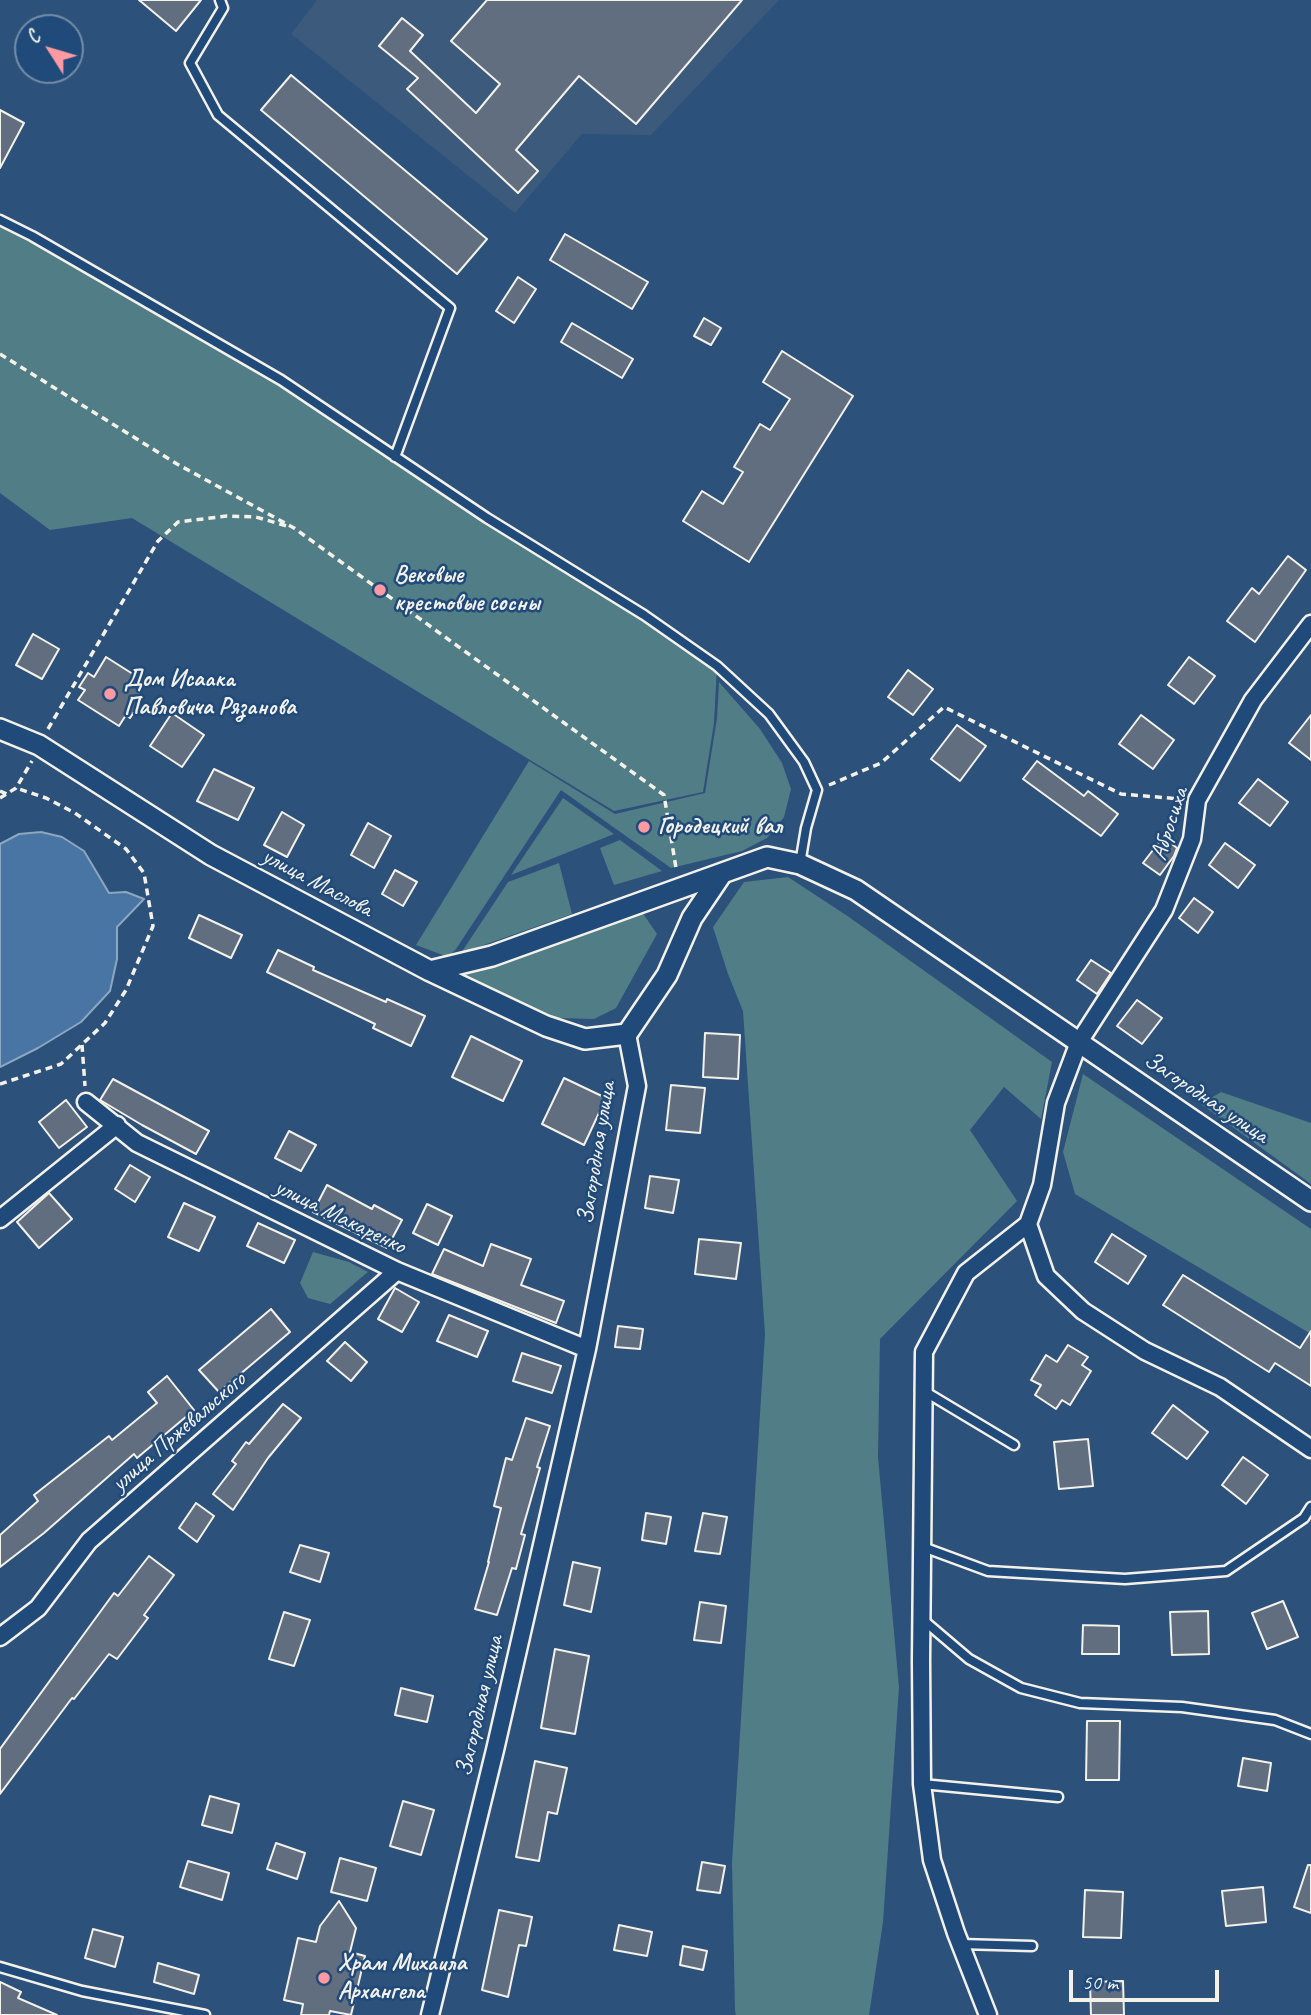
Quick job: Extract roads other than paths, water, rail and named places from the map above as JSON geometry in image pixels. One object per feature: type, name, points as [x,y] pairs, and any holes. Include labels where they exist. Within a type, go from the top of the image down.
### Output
[{"type":"street","name":"Абросиха","points":[[1028,1224],[1042,1185],[1056,1103],[1079,1042],[1164,910],[1192,839],[1198,800],[1253,700],[1311,624]]},
{"type":"street","name":"улица Маслова","points":[[0,729],[39,745],[211,855],[430,971],[546,1026],[585,1039],[628,1034]]},
{"type":"street","name":"Загородная улица","points":[[430,971],[492,956],[767,857],[800,864],[856,890],[1311,1201]]},
{"type":"street","points":[[628,1034],[667,975],[692,918],[722,875]]},
{"type":"street","name":"Загородная улица","points":[[430,2015],[499,1737],[587,1349],[637,1086],[628,1034]]},
{"type":"street","name":"улица Макаренко","points":[[86,1102],[137,1143],[397,1271],[587,1349]]},
{"type":"street","points":[[0,1219],[117,1125]]},
{"type":"street","points":[[988,2015],[960,1944],[932,1860],[922,1784],[924,1352],[966,1272],[1028,1224],[1046,1276],[1083,1311],[1145,1351],[1220,1387],[1311,1448]]},
{"type":"street","name":"улица Пржевальского","points":[[0,1637],[38,1608],[89,1541],[397,1271]]},
{"type":"lane","points":[[220,0],[223,8],[190,63],[218,115],[450,308],[395,457]]},
{"type":"lane","points":[[0,220],[281,380],[487,518],[644,615],[716,666],[769,714],[804,762],[817,790],[806,828],[800,864]]},
{"type":"lane","points":[[924,1391],[1014,1445]]},
{"type":"lane","points":[[923,1547],[988,1571],[1125,1579],[1226,1571],[1304,1518],[1311,1507]]},
{"type":"lane","points":[[922,1619],[969,1659],[1021,1688],[1080,1703],[1182,1707],[1275,1720],[1311,1734]]},
{"type":"lane","points":[[922,1784],[1058,1797]]},
{"type":"lane","points":[[960,1944],[1032,1946]]},
{"type":"lane","points":[[0,1967],[82,1991],[205,2015]]},
{"type":"place","name":"Вековые крестовые сосны","points":[[380,590]]},
{"type":"place","name":"Дом Исаака Павловича Рязанова","points":[[110,694]]},
{"type":"place","name":"Городецкий вал","points":[[644,827]]},
{"type":"place","name":"Храм Михаила Архангела","points":[[324,1978]]}]
